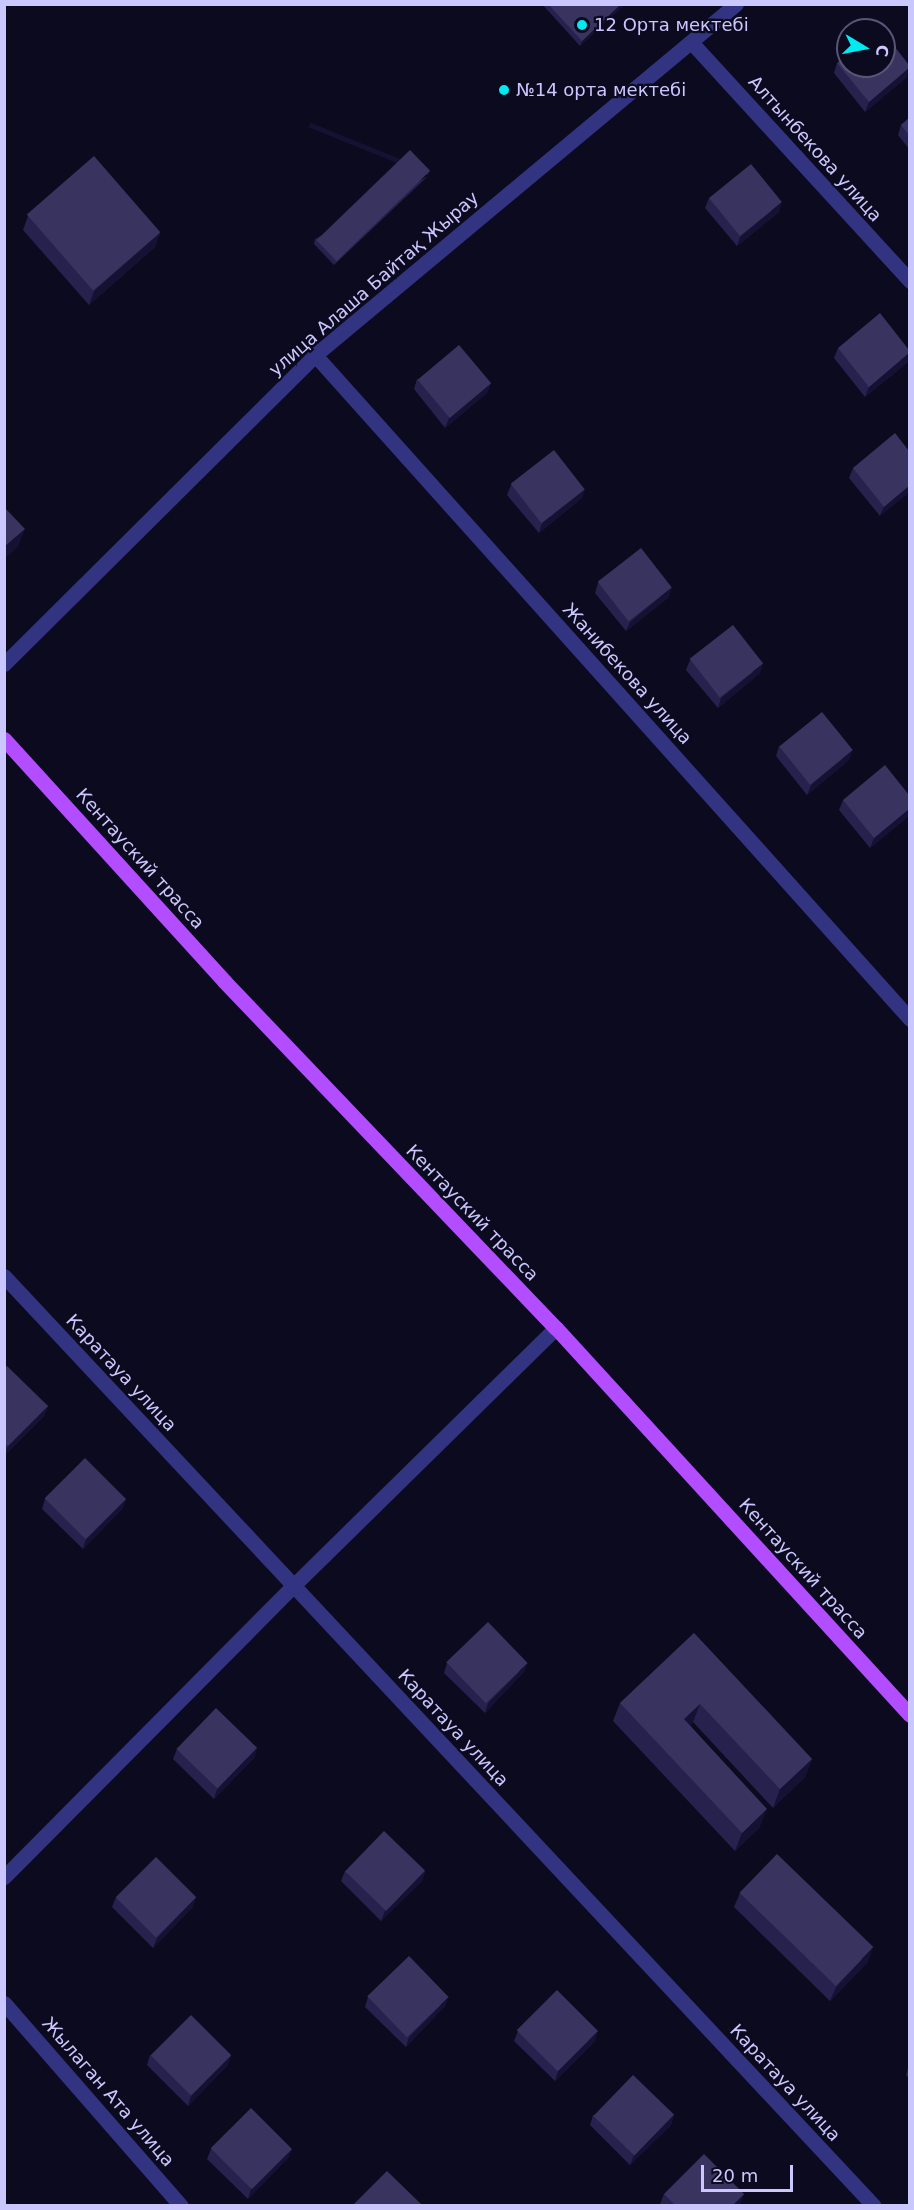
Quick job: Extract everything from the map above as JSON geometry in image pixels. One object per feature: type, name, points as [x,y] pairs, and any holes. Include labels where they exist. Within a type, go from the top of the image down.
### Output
[{"type":"main road","name":"Кентауский трасса","points":[[4,740],[224,981],[556,1328],[909,1715]]},
{"type":"street","name":"улица Алаша Байтақ Жырау","points":[[4,664],[315,355],[736,4]]},
{"type":"street","name":"Алтынбекова улица","points":[[692,43],[909,281]]},
{"type":"street","name":"Жанибекова улица","points":[[315,355],[909,1019]]},
{"type":"street","name":"Каратауа улица","points":[[4,1276],[874,2205]]},
{"type":"street","points":[[4,1877],[293,1586],[556,1328]]},
{"type":"street","name":"Жылаган Ата улица","points":[[4,2003],[181,2205]]},
{"type":"building","name":"12 Орта мектебі","points":[[548,4],[621,4],[582,41]]},
{"type":"building","points":[[896,48],[909,68],[869,102],[849,78],[896,78]]},
{"type":"building","points":[[909,118],[909,135],[901,125]]},
{"type":"building","points":[[410,150],[430,171],[337,261],[316,240]]},
{"type":"building","points":[[94,156],[160,232],[93,291],[27,214]]},
{"type":"building","points":[[751,164],[782,202],[740,236],[709,198]]},
{"type":"building","points":[[880,313],[909,353],[869,387],[838,348]]},
{"type":"building","points":[[459,345],[491,383],[450,418],[418,380]]},
{"type":"building","points":[[895,433],[909,451],[909,486],[884,507],[853,468]]},
{"type":"building","points":[[554,450],[585,489],[541,523],[511,484]]},
{"type":"building","points":[[4,507],[25,529],[4,547]]},
{"type":"building","points":[[641,548],[672,587],[628,621],[598,582]]},
{"type":"building","points":[[733,625],[763,664],[720,697],[690,659]]},
{"type":"building","points":[[822,712],[853,750],[810,785],[779,747]]},
{"type":"building","points":[[885,765],[909,795],[909,809],[874,838],[843,800]]},
{"type":"building","points":[[7,1366],[48,1406],[8,1446],[4,1443],[4,1368]]},
{"type":"building","points":[[85,1458],[126,1499],[86,1539],[45,1498]]},
{"type":"building","points":[[488,1622],[528,1663],[486,1703],[446,1662]]},
{"type":"building","points":[[694,1633],[812,1759],[780,1789],[700,1704],[684,1719],[767,1809],[742,1833],[620,1703]]},
{"type":"building","points":[[216,1708],[257,1748],[217,1789],[176,1749]]},
{"type":"building","points":[[384,1831],[425,1871],[386,1911],[345,1871]]},
{"type":"building","points":[[777,1854],[873,1947],[836,1986],[739,1893]]},
{"type":"building","points":[[156,1857],[196,1897],[156,1938],[116,1897]]},
{"type":"building","points":[[409,1956],[449,1997],[407,2037],[367,1996]]},
{"type":"building","points":[[557,1990],[598,2031],[558,2071],[517,2030]]},
{"type":"building","points":[[191,2015],[231,2055],[191,2096],[151,2055]]},
{"type":"building","points":[[633,2075],[674,2115],[634,2156],[593,2116]]},
{"type":"building","points":[[251,2108],[292,2149],[252,2189],[211,2148]]},
{"type":"building","points":[[704,2154],[744,2194],[733,2205],[675,2205],[664,2194]]},
{"type":"building","points":[[387,2171],[422,2205],[353,2205]]},
{"type":"place","name":"12 Орта мектебі","points":[[582,25]]},
{"type":"place","name":"№14 орта мектебі","points":[[504,90]]}]
